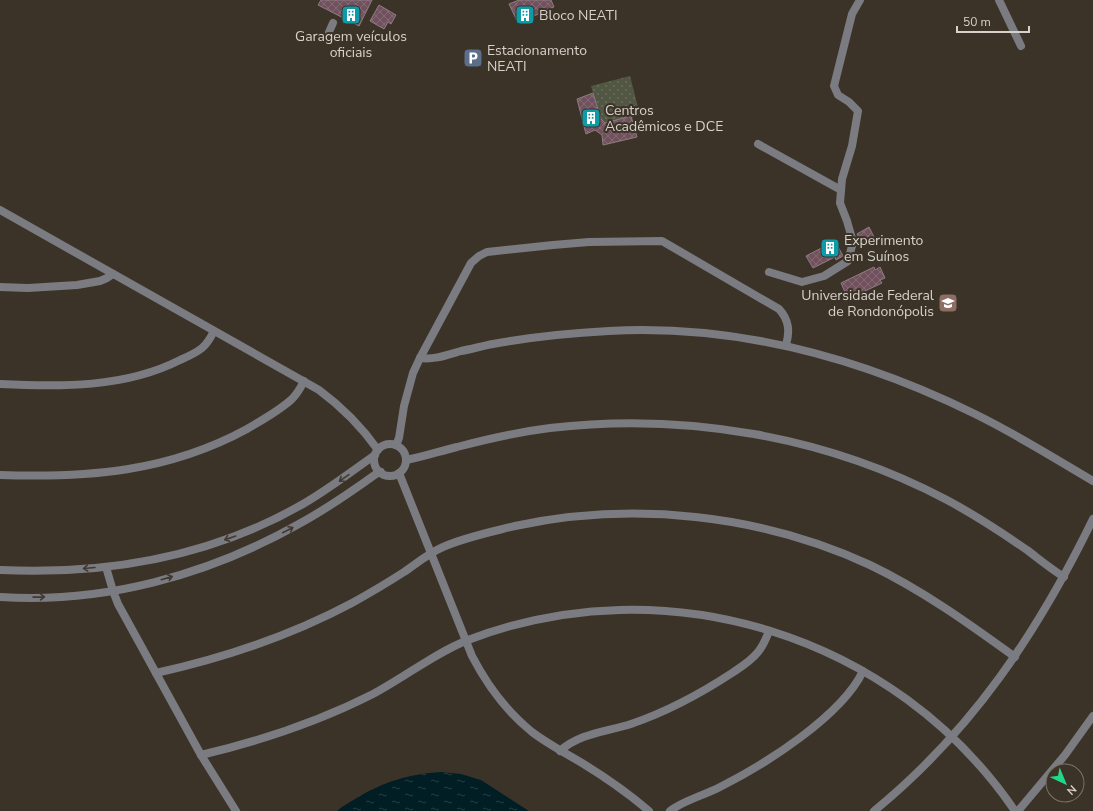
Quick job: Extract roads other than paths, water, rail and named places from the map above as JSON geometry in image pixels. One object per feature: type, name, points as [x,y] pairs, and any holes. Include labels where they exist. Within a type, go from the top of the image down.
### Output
[{"type":"street","points":[[769,272],[802,282],[824,276],[848,261],[853,242],[840,203],[842,179],[852,146],[858,110],[838,95],[834,86],[852,14],[860,0]]},
{"type":"street","points":[[999,0],[1022,46]]},
{"type":"street","points":[[329,32],[333,23]]},
{"type":"street","points":[[758,144],[841,190]]},
{"type":"street","points":[[0,210],[324,394],[346,411],[368,436],[377,452],[375,464],[381,472],[390,476],[399,473],[405,465],[406,460],[404,451],[396,445],[386,445],[377,452],[320,494],[287,513],[236,536],[185,553],[153,560],[106,567],[46,571],[0,570]]},
{"type":"street","points":[[396,445],[399,438],[408,389],[420,358],[472,263],[478,256],[487,252],[589,242],[662,241],[779,309],[785,317],[788,327],[786,345]]},
{"type":"street","points":[[0,287],[34,288],[77,285],[100,281],[113,274]]},
{"type":"street","points":[[420,358],[433,358],[522,339],[612,330],[699,333],[786,345],[823,355],[874,372],[942,399],[1008,431],[1093,480]]},
{"type":"street","points":[[0,384],[77,384],[108,382],[136,376],[170,365],[202,348],[208,342],[214,331]]},
{"type":"street","points":[[0,475],[57,476],[90,474],[146,467],[175,459],[211,446],[253,425],[292,398],[304,382]]},
{"type":"street","points":[[406,460],[510,435],[549,428],[581,425],[644,423],[675,424],[761,435],[837,454],[889,473],[918,486],[947,500],[995,528],[1064,577]]},
{"type":"street","points":[[0,597],[58,597],[113,591],[139,586],[191,572],[276,536],[316,514],[381,472]]},
{"type":"street","points":[[399,473],[466,641],[479,670],[501,702],[533,733],[560,751],[603,776],[649,811]]},
{"type":"street","points":[[156,673],[240,651],[297,630],[359,599],[399,575],[431,553],[445,546],[500,530],[557,519],[586,515],[622,514],[673,515],[730,522],[758,527],[807,541],[868,564],[894,577],[937,602],[1015,657]]},
{"type":"street","points":[[874,811],[907,782],[952,737],[995,685],[1015,657],[1064,577],[1093,519]]},
{"type":"street","points":[[106,567],[118,604],[201,755],[236,811]]},
{"type":"street","points":[[201,755],[261,739],[320,718],[373,694],[442,652],[466,641],[540,619],[571,614],[641,609],[692,613],[731,620],[820,648],[863,671],[893,689],[952,737],[980,766],[1005,797],[1014,811]]},
{"type":"street","points":[[560,751],[582,737],[617,728],[651,716],[708,689],[754,657],[761,648],[769,631]]},
{"type":"street","points":[[670,811],[739,777],[765,762],[796,740],[846,697],[855,686],[863,671]]},
{"type":"street","points":[[1018,811],[1065,755],[1093,716]]},
{"type":"water","points":[[441,772],[461,774],[481,780],[529,811],[337,811],[365,793],[396,780]]},
{"type":"place","name":"Garagem veículos oficiais","points":[[351,15]]},
{"type":"place","name":"Bloco NEATI","points":[[525,15]]},
{"type":"place","name":"Estacionamento NEATI","points":[[473,58]]},
{"type":"place","name":"Centros Acadêmicos e DCE","points":[[591,118]]},
{"type":"place","name":"Experimento em Suínos","points":[[830,248]]},
{"type":"place","name":"Universidade Federal de Rondonópolis","points":[[948,303]]}]
